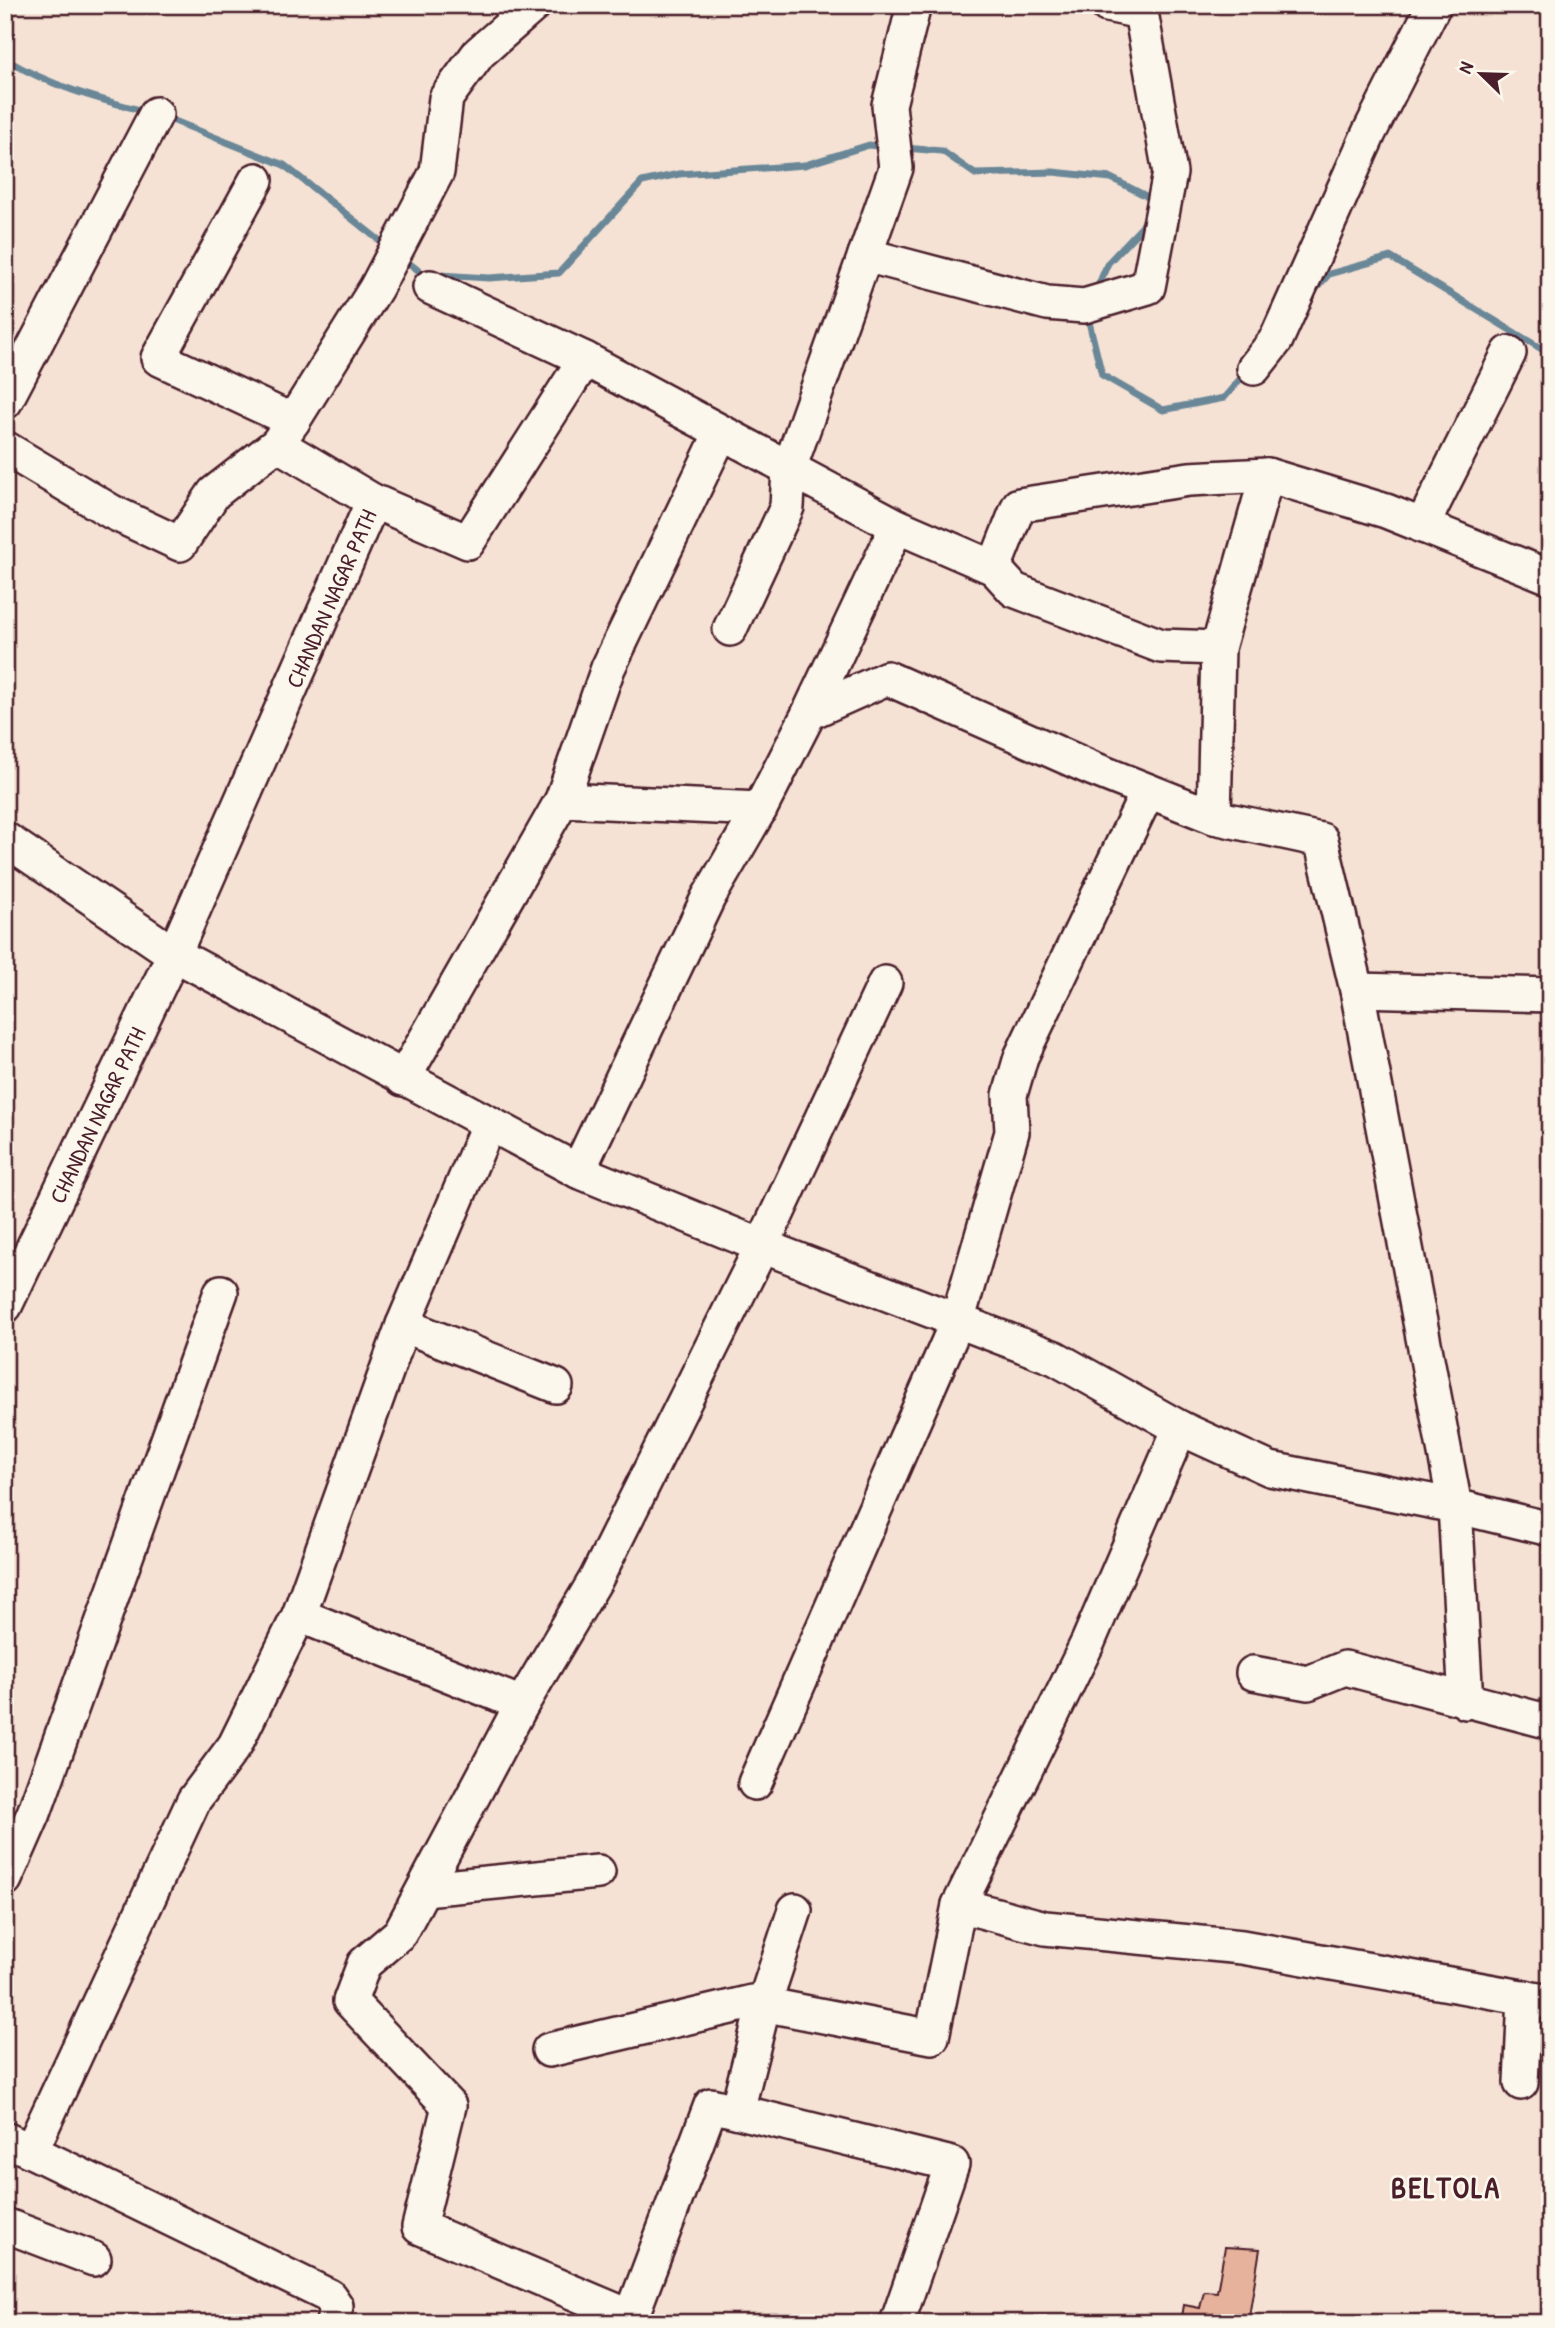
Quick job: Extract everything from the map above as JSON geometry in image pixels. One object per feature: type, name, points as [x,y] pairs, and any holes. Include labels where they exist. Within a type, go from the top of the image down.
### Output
[{"type":"street","points":[[5,448],[113,512],[180,544],[214,492],[285,433],[376,288],[437,172],[446,98],[479,53],[534,5]]},
{"type":"street","points":[[730,629],[787,508],[789,469],[896,168],[889,105],[914,5]]},
{"type":"street","points":[[865,255],[1047,303],[1096,302],[1148,287],[1170,173],[1141,12],[1107,5]]},
{"type":"street","points":[[1254,368],[1276,340],[1370,133],[1434,5]]},
{"type":"street","points":[[5,402],[156,114]]},
{"type":"street","points":[[256,180],[158,358],[285,433],[373,501]]},
{"type":"street","points":[[430,287],[585,359],[897,526],[994,568],[1014,590],[1161,646],[1218,648]]},
{"type":"street","points":[[1422,526],[1509,353]]},
{"type":"street","name":"CHANDAN NAGAR PATH","points":[[5,1306],[174,954],[373,501],[468,542],[585,359]]},
{"type":"street","points":[[403,1079],[562,800],[608,668],[721,433]]},
{"type":"street","points":[[1214,817],[1218,648],[1267,475]]},
{"type":"street","points":[[994,568],[1019,505],[1189,479],[1267,475],[1386,511],[1550,577]]},
{"type":"street","points":[[578,1171],[708,898],[760,809],[809,713],[897,526]]},
{"type":"street","points":[[809,713],[887,678],[1214,817],[1321,840],[1357,989],[1455,1506],[1466,1702]]},
{"type":"street","points":[[755,1783],[957,1322],[1012,1132],[1010,1095],[1021,1057],[1148,791]]},
{"type":"street","points":[[562,800],[760,809]]},
{"type":"street","points":[[5,839],[174,954],[578,1171],[762,1246],[1055,1358],[1180,1428],[1270,1469],[1455,1506],[1550,1530]]},
{"type":"street","points":[[885,983],[762,1246],[596,1579],[522,1704],[400,1933],[364,1964],[349,2001],[449,2106],[419,2227],[630,2320],[711,2105],[952,2164],[897,2323]]},
{"type":"street","points":[[1357,989],[1550,995]]},
{"type":"street","points":[[333,2323],[336,2306],[329,2296],[18,2145],[194,1800],[235,1745],[299,1615],[403,1325],[489,1123]]},
{"type":"street","points":[[5,1879],[34,1813],[221,1292]]},
{"type":"street","points":[[403,1325],[556,1386]]},
{"type":"street","points":[[549,2050],[752,2002],[932,2037],[960,1905],[1088,1642],[1180,1428]]},
{"type":"street","points":[[299,1615],[522,1704]]},
{"type":"street","points":[[1253,1672],[1308,1683],[1345,1668],[1550,1723]]},
{"type":"street","points":[[424,1889],[598,1872]]},
{"type":"street","points":[[960,1905],[1045,1928],[1242,1947],[1537,1999],[1521,2083]]},
{"type":"street","points":[[737,2111],[764,2004],[795,1910]]},
{"type":"street","points":[[5,2224],[94,2259]]},
{"type":"building","points":[[1225,2247],[1260,2249],[1248,2323],[1181,2323],[1184,2305],[1200,2308],[1204,2291],[1217,2292]]},
{"type":"waterway","points":[[5,59],[92,97],[148,112]]},
{"type":"waterway","points":[[162,116],[284,165],[389,248]]},
{"type":"waterway","points":[[401,257],[423,274],[489,278],[559,273],[642,182],[679,174],[805,165],[869,145],[885,147]]},
{"type":"waterway","points":[[904,148],[942,151],[975,174],[1053,172],[1111,178],[1154,200]]},
{"type":"waterway","points":[[1095,293],[1108,263],[1142,227],[1147,217]]},
{"type":"waterway","points":[[1314,291],[1329,274],[1390,257],[1550,354]]},
{"type":"waterway","points":[[1087,314],[1102,375],[1163,410],[1224,398],[1246,372]]},
{"type":"district","name":"BELTOLA","points":[[1446,2187]]}]
